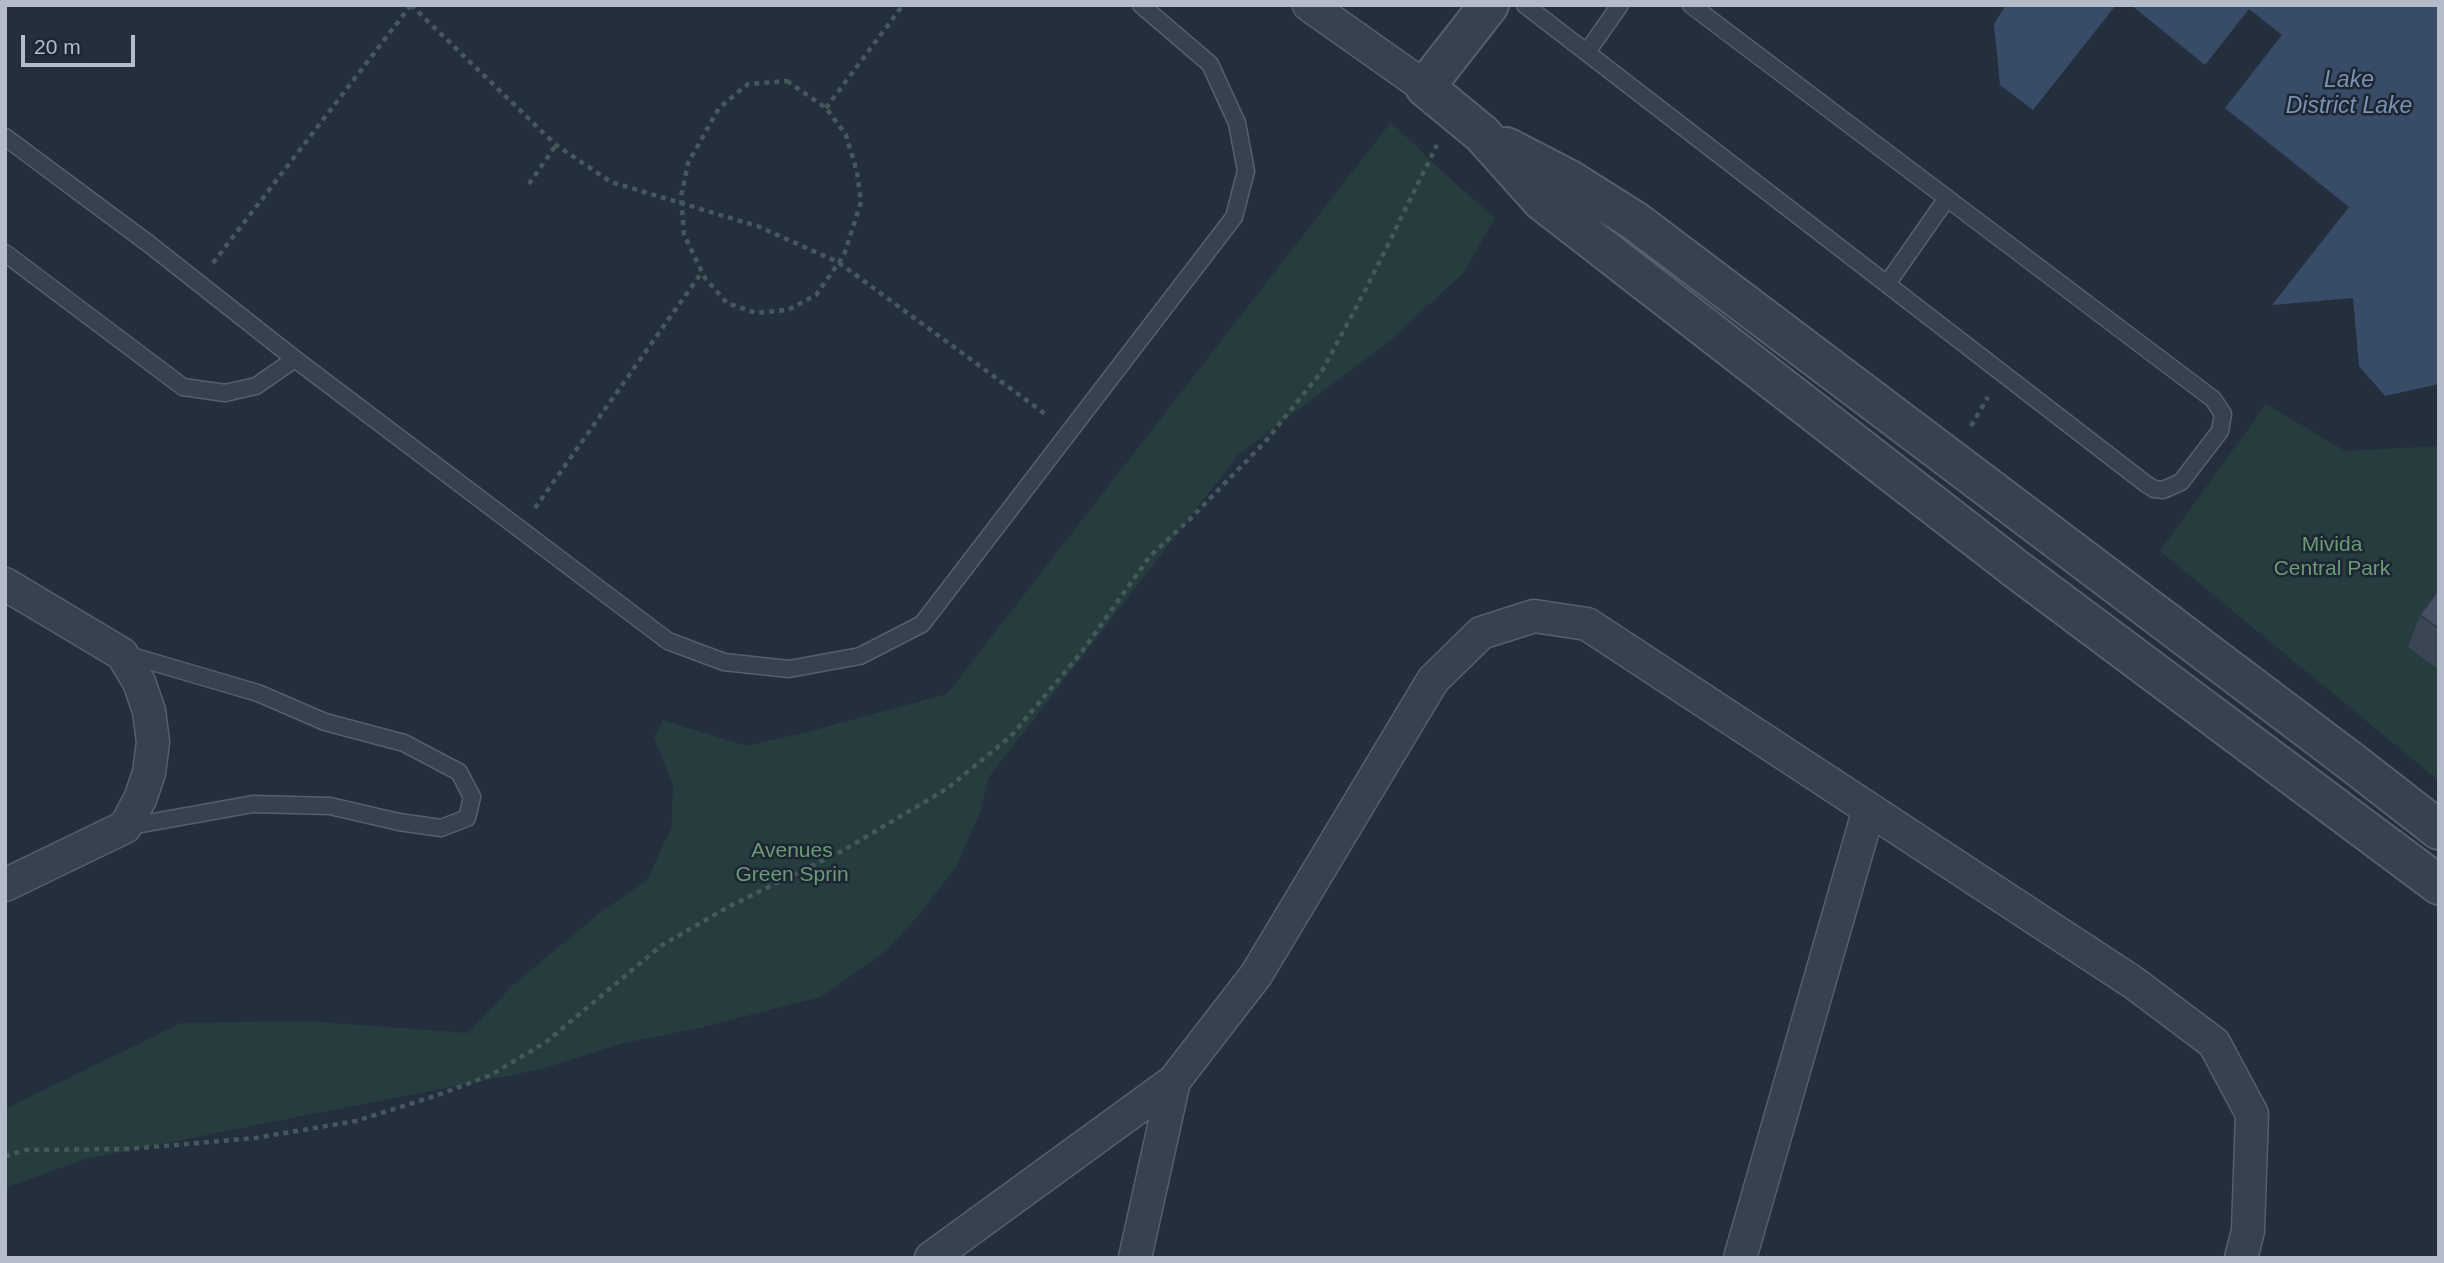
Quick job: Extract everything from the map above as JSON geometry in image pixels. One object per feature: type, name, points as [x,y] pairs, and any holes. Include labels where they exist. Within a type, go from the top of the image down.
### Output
[{"type":"street","points":[[1309,5],[1439,99],[1482,134],[1542,201],[2015,569],[2439,885]]},
{"type":"street","points":[[1439,99],[1489,5]]},
{"type":"street","points":[[1482,134],[1570,180],[1635,221],[2439,830]]},
{"type":"street","points":[[1729,346],[1751,310]]},
{"type":"street","points":[[5,584],[122,654],[143,692],[149,711],[153,742],[149,773],[125,827],[5,885]]},
{"type":"street","points":[[931,1258],[1174,1081],[1255,975],[1433,680],[1482,633],[1534,616],[1587,624],[2134,983],[2214,1042],[2252,1114],[2248,1231],[2241,1258]]},
{"type":"street","points":[[1740,1258],[1869,810]]},
{"type":"street","points":[[1135,1258],[1174,1081]]},
{"type":"lane","points":[[5,137],[668,641],[724,662],[789,669],[860,656],[922,624],[1234,217],[1245,171],[1237,122],[1210,64],[1140,5]]},
{"type":"lane","points":[[1525,5],[2154,489],[2163,490],[2181,482],[2220,431],[2223,423],[2220,406],[1691,5]]},
{"type":"lane","points":[[1587,52],[1620,5]]},
{"type":"lane","points":[[1887,284],[1947,198]]},
{"type":"lane","points":[[5,253],[183,387],[225,393],[256,386],[295,359]]},
{"type":"lane","points":[[122,654],[258,693],[325,722],[404,743],[459,772],[472,797],[467,818],[441,828],[399,822],[330,806],[253,804],[125,827]]},
{"type":"path","points":[[197,282],[411,5],[556,145],[611,182],[757,226],[838,262],[1069,431]]},
{"type":"path","points":[[826,108],[903,5]]},
{"type":"path","points":[[787,81],[826,108],[846,135],[857,172],[862,202],[844,255],[816,295],[788,310],[756,313],[727,303],[702,272],[684,235],[681,202],[688,163],[703,132],[719,108],[748,84],[787,81]]},
{"type":"path","points":[[5,1156],[26,1150],[129,1149],[293,1132],[356,1121],[480,1079],[546,1042],[662,945],[730,906],[842,850],[948,788],[1011,736],[1081,653],[1150,556],[1265,442],[1322,371],[1373,276],[1439,99]]},
{"type":"path","points":[[529,184],[556,145]]},
{"type":"path","points":[[520,529],[702,272]]},
{"type":"path","points":[[1950,459],[2003,374]]},
{"type":"green space","name":"Avenues Green Sprin","points":[[1391,122],[1495,218],[1464,272],[1391,340],[1238,455],[989,777],[980,812],[957,866],[887,950],[821,997],[699,1028],[620,1044],[542,1069],[85,1159],[5,1188],[5,1109],[181,1023],[307,1021],[468,1033],[514,984],[601,912],[647,880],[671,828],[673,785],[654,738],[663,720],[746,746],[947,694]]},
{"type":"green space","name":"Mivida Central Park","points":[[2266,404],[2345,451],[2439,446],[2439,781],[2160,551]]},
{"type":"water","points":[[2006,5],[2116,5],[2033,110],[2000,85],[1994,24]]},
{"type":"water","name":"Lake District Lake","points":[[2131,5],[2439,5],[2439,384],[2385,396],[2359,366],[2353,298],[2272,305],[2349,207],[2225,108],[2282,35],[2249,9],[2205,65]]},
{"type":"building","points":[[2439,589],[2439,629],[2420,615]]}]
